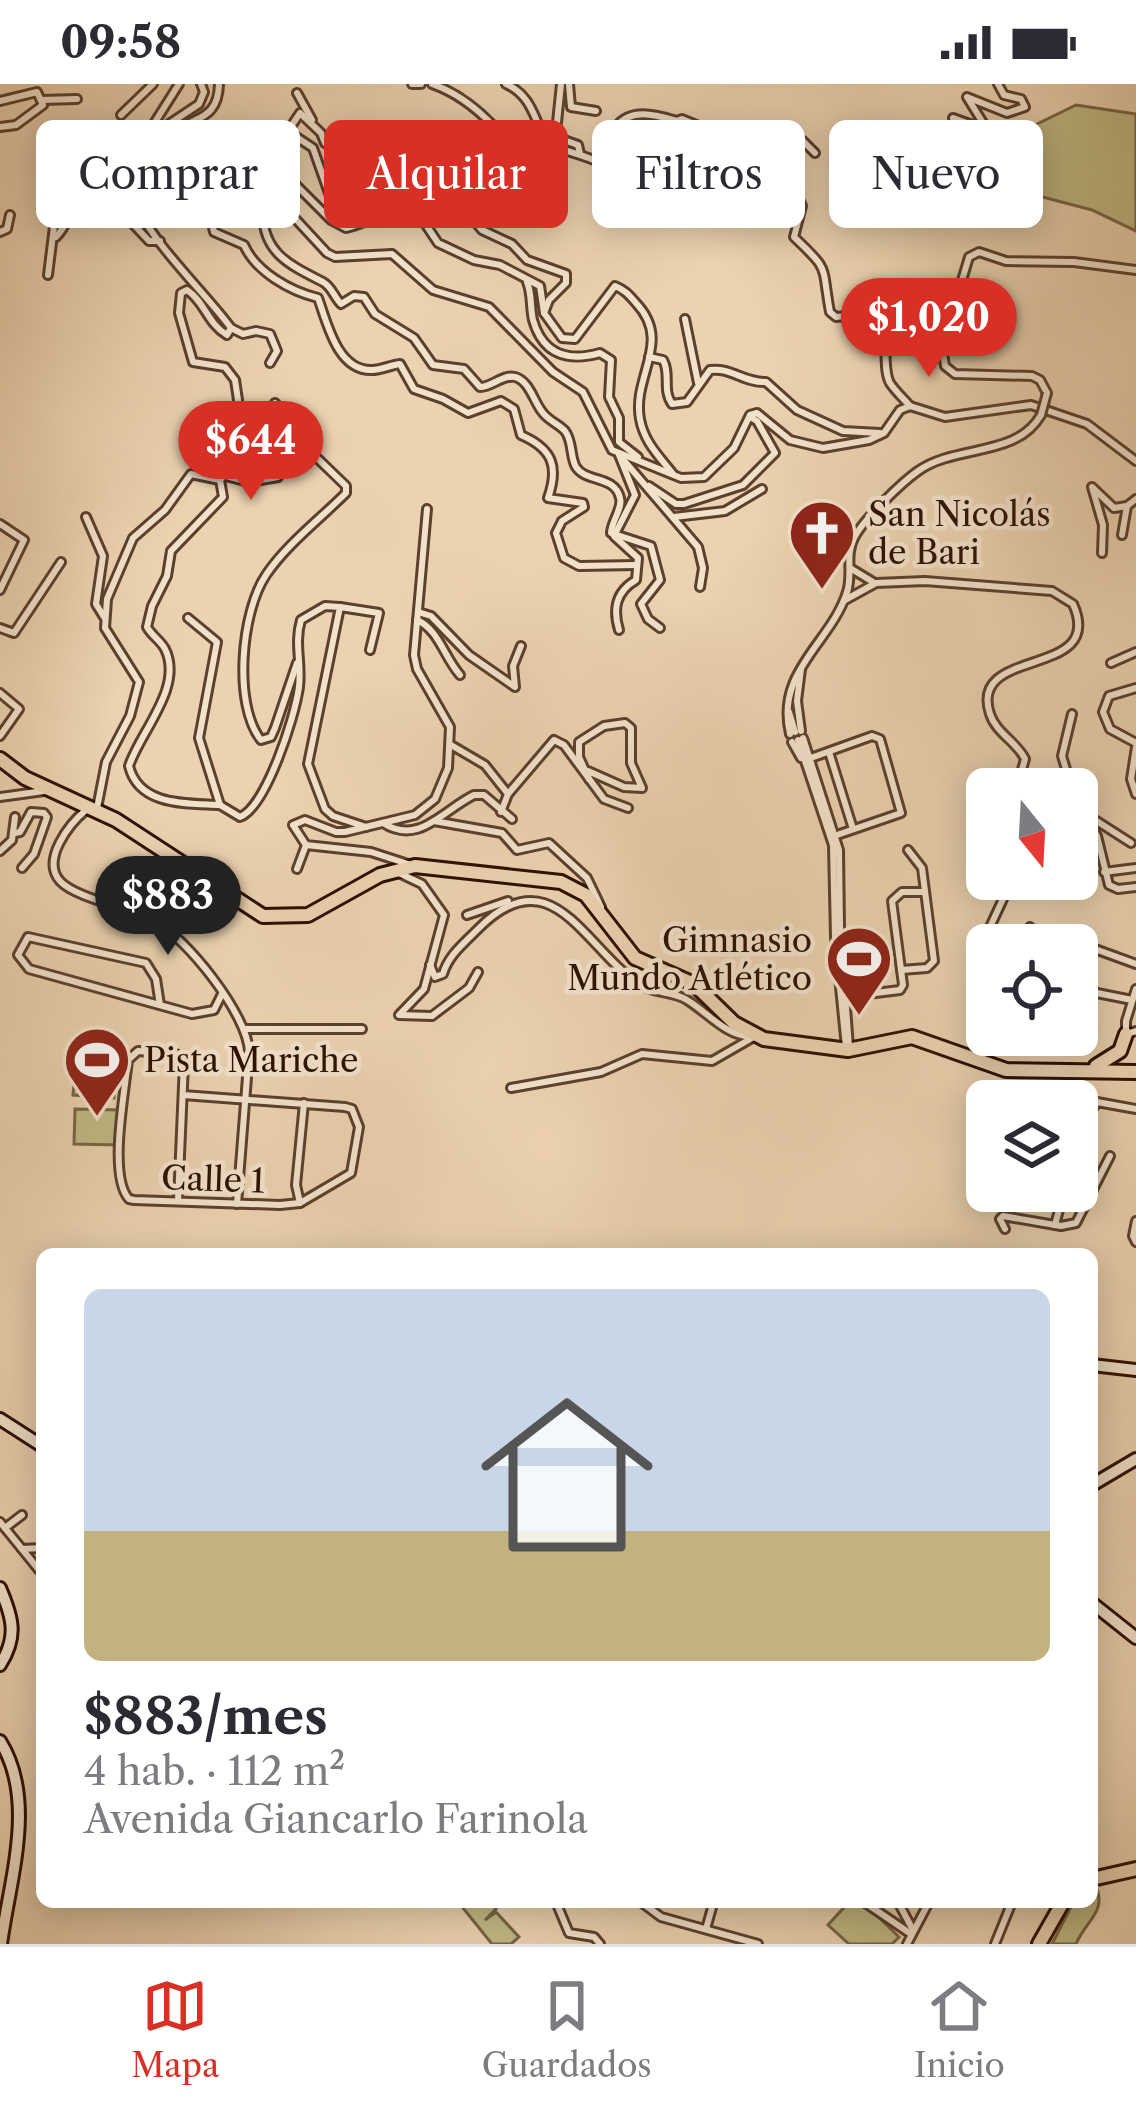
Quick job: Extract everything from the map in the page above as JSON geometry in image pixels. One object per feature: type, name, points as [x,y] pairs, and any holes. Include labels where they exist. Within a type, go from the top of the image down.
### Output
[{"type":"main road","points":[[0,760],[25,778],[93,810],[263,916],[308,915],[347,890],[415,866],[561,882],[586,895],[635,958],[694,984],[754,1036],[848,1050],[912,1037],[1006,1070],[1136,1072]]},
{"type":"main road","points":[[1090,1069],[1120,1051],[1131,1032]]},
{"type":"main road","points":[[1131,1032],[1126,1050],[1136,1062]]},
{"type":"main road","points":[[1098,1366],[1136,1370]]},
{"type":"main road","points":[[0,1420],[36,1442]]},
{"type":"main road","points":[[1098,1482],[1136,1460]]},
{"type":"main road","points":[[0,1588],[13,1628],[13,1639],[0,1665]]},
{"type":"main road","points":[[1098,1608],[1131,1628],[1136,1638]]},
{"type":"main road","points":[[0,1741],[14,1762],[20,1795],[1,1944]]},
{"type":"main road","points":[[1098,1878],[1136,1870]]},
{"type":"main road","points":[[1039,1944],[1060,1908]]},
{"type":"street","points":[[121,115],[153,84]]},
{"type":"street","points":[[156,120],[179,84]]},
{"type":"street","points":[[176,120],[199,104],[204,92],[201,84]]},
{"type":"street","points":[[199,120],[218,98],[219,84]]},
{"type":"street","points":[[412,84],[422,84]]},
{"type":"street","points":[[432,84],[476,109],[486,120]]},
{"type":"street","points":[[506,84],[516,86],[533,109],[548,144],[592,159]]},
{"type":"street","points":[[565,84],[556,132],[561,140],[578,145],[580,154]]},
{"type":"street","points":[[565,84],[571,107],[596,111]]},
{"type":"street","points":[[981,120],[967,98],[1006,113],[1025,107],[1021,99],[1004,95],[998,84]]},
{"type":"street","points":[[0,101],[30,92],[37,92],[42,100],[39,111],[30,118],[0,127]]},
{"type":"street","points":[[297,93],[324,141]]},
{"type":"street","points":[[42,100],[77,99]]},
{"type":"street","points":[[296,120],[300,113],[317,128]]},
{"type":"street","points":[[621,120],[643,114],[668,120]]},
{"type":"street","points":[[953,118],[958,120]]},
{"type":"street","points":[[300,139],[313,148],[324,178]]},
{"type":"street","points":[[805,144],[815,153]]},
{"type":"street","points":[[300,189],[346,228],[404,208],[416,210],[438,243],[474,260],[500,265],[540,286],[544,313],[562,338],[575,339],[615,286],[622,288],[648,315],[653,328],[638,403],[645,440],[675,476]]},
{"type":"street","points":[[0,232],[8,229],[10,215]]},
{"type":"street","points":[[300,224],[327,253],[392,254],[433,290],[489,307],[553,372],[583,392],[605,443],[649,486],[698,547],[704,568],[700,586]]},
{"type":"street","points":[[48,275],[56,228]]},
{"type":"street","points":[[56,237],[63,228]]},
{"type":"street","points":[[137,228],[149,241],[160,241]]},
{"type":"street","points":[[152,228],[231,328],[243,334],[270,334],[278,350],[271,363]]},
{"type":"street","points":[[213,228],[244,245],[265,272],[318,298],[325,325],[350,362],[374,371],[400,364],[414,389],[462,412],[501,401],[514,409],[521,435],[541,444],[550,459],[556,481],[548,498],[584,503],[562,521],[556,533],[564,558],[579,566],[637,565]]},
{"type":"street","points":[[265,228],[280,259],[329,285],[341,304],[354,296],[364,297],[375,314],[414,338],[433,365],[464,369],[480,387],[514,376],[524,383],[541,411],[564,430],[576,467],[603,479],[619,494],[610,529],[635,551],[637,565],[636,580],[616,603],[619,630]]},
{"type":"street","points":[[480,228],[512,244],[527,260],[566,274],[566,284],[549,300],[544,313]]},
{"type":"street","points":[[796,228],[794,237],[816,254],[824,268],[830,285],[830,312],[836,317],[867,313],[883,326],[890,382],[910,406],[945,416],[1026,405],[1052,410],[1087,424],[1136,461]]},
{"type":"street","points":[[848,1050],[833,836],[797,736],[794,713],[801,666],[845,600],[850,549],[857,533],[918,471],[954,456],[1018,440],[1041,415],[1047,393],[1033,376],[947,370],[942,347],[969,257],[983,253],[1006,261],[1136,270]]},
{"type":"street","points":[[525,279],[532,316],[553,352],[566,359],[600,353],[610,359],[609,397],[619,418],[619,442],[675,476],[704,477],[734,448],[750,415],[758,413],[790,440],[823,448],[884,433],[900,410],[910,406]]},
{"type":"street","points":[[231,328],[227,334],[221,332],[209,321],[200,300],[187,290],[181,293],[179,313],[193,362],[225,367],[235,380],[237,463],[223,478],[223,497],[176,543],[152,606],[147,627],[166,650],[168,689],[129,766],[134,780],[164,802],[220,805],[240,817],[251,812],[284,747],[300,686],[297,634],[301,620],[326,606],[379,613],[370,650]]},
{"type":"street","points":[[685,320],[698,383]]},
{"type":"street","points":[[650,357],[663,359],[668,369],[667,396],[672,404],[687,402],[710,370],[729,370],[749,382],[766,382],[797,410],[843,431],[884,433]]},
{"type":"street","points":[[275,403],[301,431],[316,457],[343,482],[346,493],[274,565],[256,595],[244,664],[244,696],[261,740],[271,737],[298,660]]},
{"type":"street","points":[[649,486],[676,504],[685,504],[743,485],[775,453],[758,421],[749,420]]},
{"type":"street","points":[[274,435],[286,438],[306,460],[316,457]]},
{"type":"street","points":[[614,536],[635,495],[619,455]]},
{"type":"street","points":[[619,455],[645,461]]},
{"type":"street","points":[[104,616],[134,538],[165,509],[191,474],[249,482],[278,477]]},
{"type":"street","points":[[1102,553],[1103,525],[1092,487],[1114,508],[1136,499]]},
{"type":"street","points":[[674,517],[725,511],[762,489]]},
{"type":"street","points":[[1122,535],[1127,506]]},
{"type":"street","points":[[415,866],[371,852],[307,845],[293,828],[299,821],[336,832],[415,815],[428,807],[445,782],[451,745],[446,716],[416,665],[427,509]]},
{"type":"street","points":[[86,517],[103,556],[96,604],[114,646],[139,682],[130,716],[106,762],[93,810],[71,825],[53,869],[58,879],[75,890],[158,922],[185,944],[244,1029],[249,1052],[237,1204]]},
{"type":"street","points":[[0,524],[24,540],[0,590]]},
{"type":"street","points":[[614,536],[652,546],[660,580],[641,604],[647,619],[660,628]]},
{"type":"street","points":[[0,628],[14,633],[62,562]]},
{"type":"street","points":[[850,568],[876,583]]},
{"type":"street","points":[[845,600],[876,583],[925,581],[1045,590],[1073,604],[1079,625],[1074,640],[1058,654],[1001,675],[989,692],[991,716],[1025,759],[1022,768]]},
{"type":"street","points":[[340,607],[308,764],[325,809],[366,827]]},
{"type":"street","points":[[417,616],[430,616],[469,655],[515,687],[513,666],[521,646]]},
{"type":"street","points":[[417,616],[432,630],[460,675]]},
{"type":"street","points":[[188,618],[217,642],[199,738],[220,805]]},
{"type":"street","points":[[1111,663],[1136,652]]},
{"type":"street","points":[[1136,688],[1109,696],[1103,712],[1111,729],[1136,745],[1131,779],[1136,794]]},
{"type":"street","points":[[0,693],[19,709],[0,736]]},
{"type":"street","points":[[1065,768],[1062,759],[1072,714]]},
{"type":"street","points":[[614,723],[631,728],[632,770],[642,788],[588,775],[580,760],[579,742],[614,723]]},
{"type":"street","points":[[806,757],[878,735],[901,814],[833,836]]},
{"type":"street","points":[[797,736],[806,757]]},
{"type":"street","points":[[501,812],[508,794],[554,740],[564,745],[604,799],[628,808]]},
{"type":"street","points":[[451,745],[485,765],[508,794]]},
{"type":"street","points":[[829,752],[853,829]]},
{"type":"street","points":[[0,796],[51,790]]},
{"type":"street","points":[[382,823],[408,832],[474,795],[484,795],[512,819]]},
{"type":"street","points":[[0,851],[20,832],[31,812],[44,812],[34,854],[22,868]]},
{"type":"street","points":[[15,817],[15,833]]},
{"type":"street","points":[[434,821],[502,833],[517,850],[549,843],[587,878],[605,916]]},
{"type":"street","points":[[1098,823],[1131,843]]},
{"type":"street","points":[[297,869],[307,845]]},
{"type":"street","points":[[901,970],[926,968],[934,961],[921,862],[908,850]]},
{"type":"street","points":[[1098,850],[1113,888],[1136,887]]},
{"type":"street","points":[[386,857],[393,872],[416,878],[444,915],[421,994],[399,1015],[432,1016],[470,988],[478,972]]},
{"type":"street","points":[[1104,872],[1136,868]]},
{"type":"street","points":[[842,997],[896,993],[903,985],[892,901],[902,892],[924,892]]},
{"type":"street","points":[[430,965],[439,978],[447,961],[492,915],[523,902]]},
{"type":"street","points":[[467,915],[496,903],[523,902],[573,917],[643,986],[672,992],[735,1034],[754,1036]]},
{"type":"street","points":[[160,1005],[152,968],[137,959],[28,937],[20,948],[18,955],[29,968],[160,1005],[204,1015],[219,1006],[222,994]]},
{"type":"street","points":[[1098,950],[1136,964]]},
{"type":"street","points":[[1131,1032],[1136,989]]},
{"type":"street","points":[[1098,993],[1132,1000]]},
{"type":"street","points":[[244,1029],[362,1028]]},
{"type":"street","points":[[511,1088],[601,1072],[642,1054],[712,1061],[754,1036]]},
{"type":"street","name":"Calle 1","points":[[138,1051],[165,1052],[182,1059],[183,1095],[352,1109],[359,1126],[351,1173],[300,1203],[134,1200],[124,1194],[119,1180],[128,1060],[138,1051]]},
{"type":"street","points":[[178,1202],[183,1095]]},
{"type":"street","points":[[1098,1102],[1136,1109]]},
{"type":"street","points":[[300,1203],[296,1184],[304,1103]]},
{"type":"street","points":[[1005,1228],[1000,1220],[1003,1216],[1070,1226],[1080,1219],[1110,1156]]},
{"type":"street","points":[[1054,1226],[1061,1212]]},
{"type":"street","points":[[1136,1221],[1136,1242]]},
{"type":"street","points":[[22,1515],[2,1525],[36,1566]]},
{"type":"street","points":[[22,1549],[36,1551]]},
{"type":"street","points":[[558,1908],[569,1934],[594,1937],[600,1944]]},
{"type":"street","points":[[649,1908],[662,1918],[758,1944]]},
{"type":"street","points":[[706,1929],[711,1908]]},
{"type":"street","points":[[872,1908],[898,1929],[912,1932]]},
{"type":"street","points":[[901,1908],[912,1932]]},
{"type":"street","points":[[907,1944],[926,1908]]},
{"type":"street","points":[[995,1944],[1010,1908]]},
{"type":"shaded area","points":[[1076,105],[1136,114],[1136,231],[1092,210],[1043,197],[1043,121]]},
{"type":"shaded area","points":[[77,1049],[117,1052],[114,1098],[73,1095]]},
{"type":"shaded area","name":"Pista Mariche","points":[[75,1109],[119,1110],[118,1145],[74,1144]]},
{"type":"shaded area","points":[[463,1908],[495,1908],[485,1920],[496,1912],[519,1937],[511,1944],[492,1944]]},
{"type":"shaded area","points":[[844,1908],[869,1908],[899,1937],[892,1944],[849,1944],[828,1925]]},
{"type":"shaded area","points":[[1070,1908],[1097,1908],[1076,1944],[1052,1944]]},
{"type":"place","name":"San Nicolás de Bari","points":[[822,592]]},
{"type":"place","name":"Gimnasio Mundo Atlético","points":[[859,1018]]},
{"type":"place","name":"Pista Mariche","points":[[97,1119]]}]
